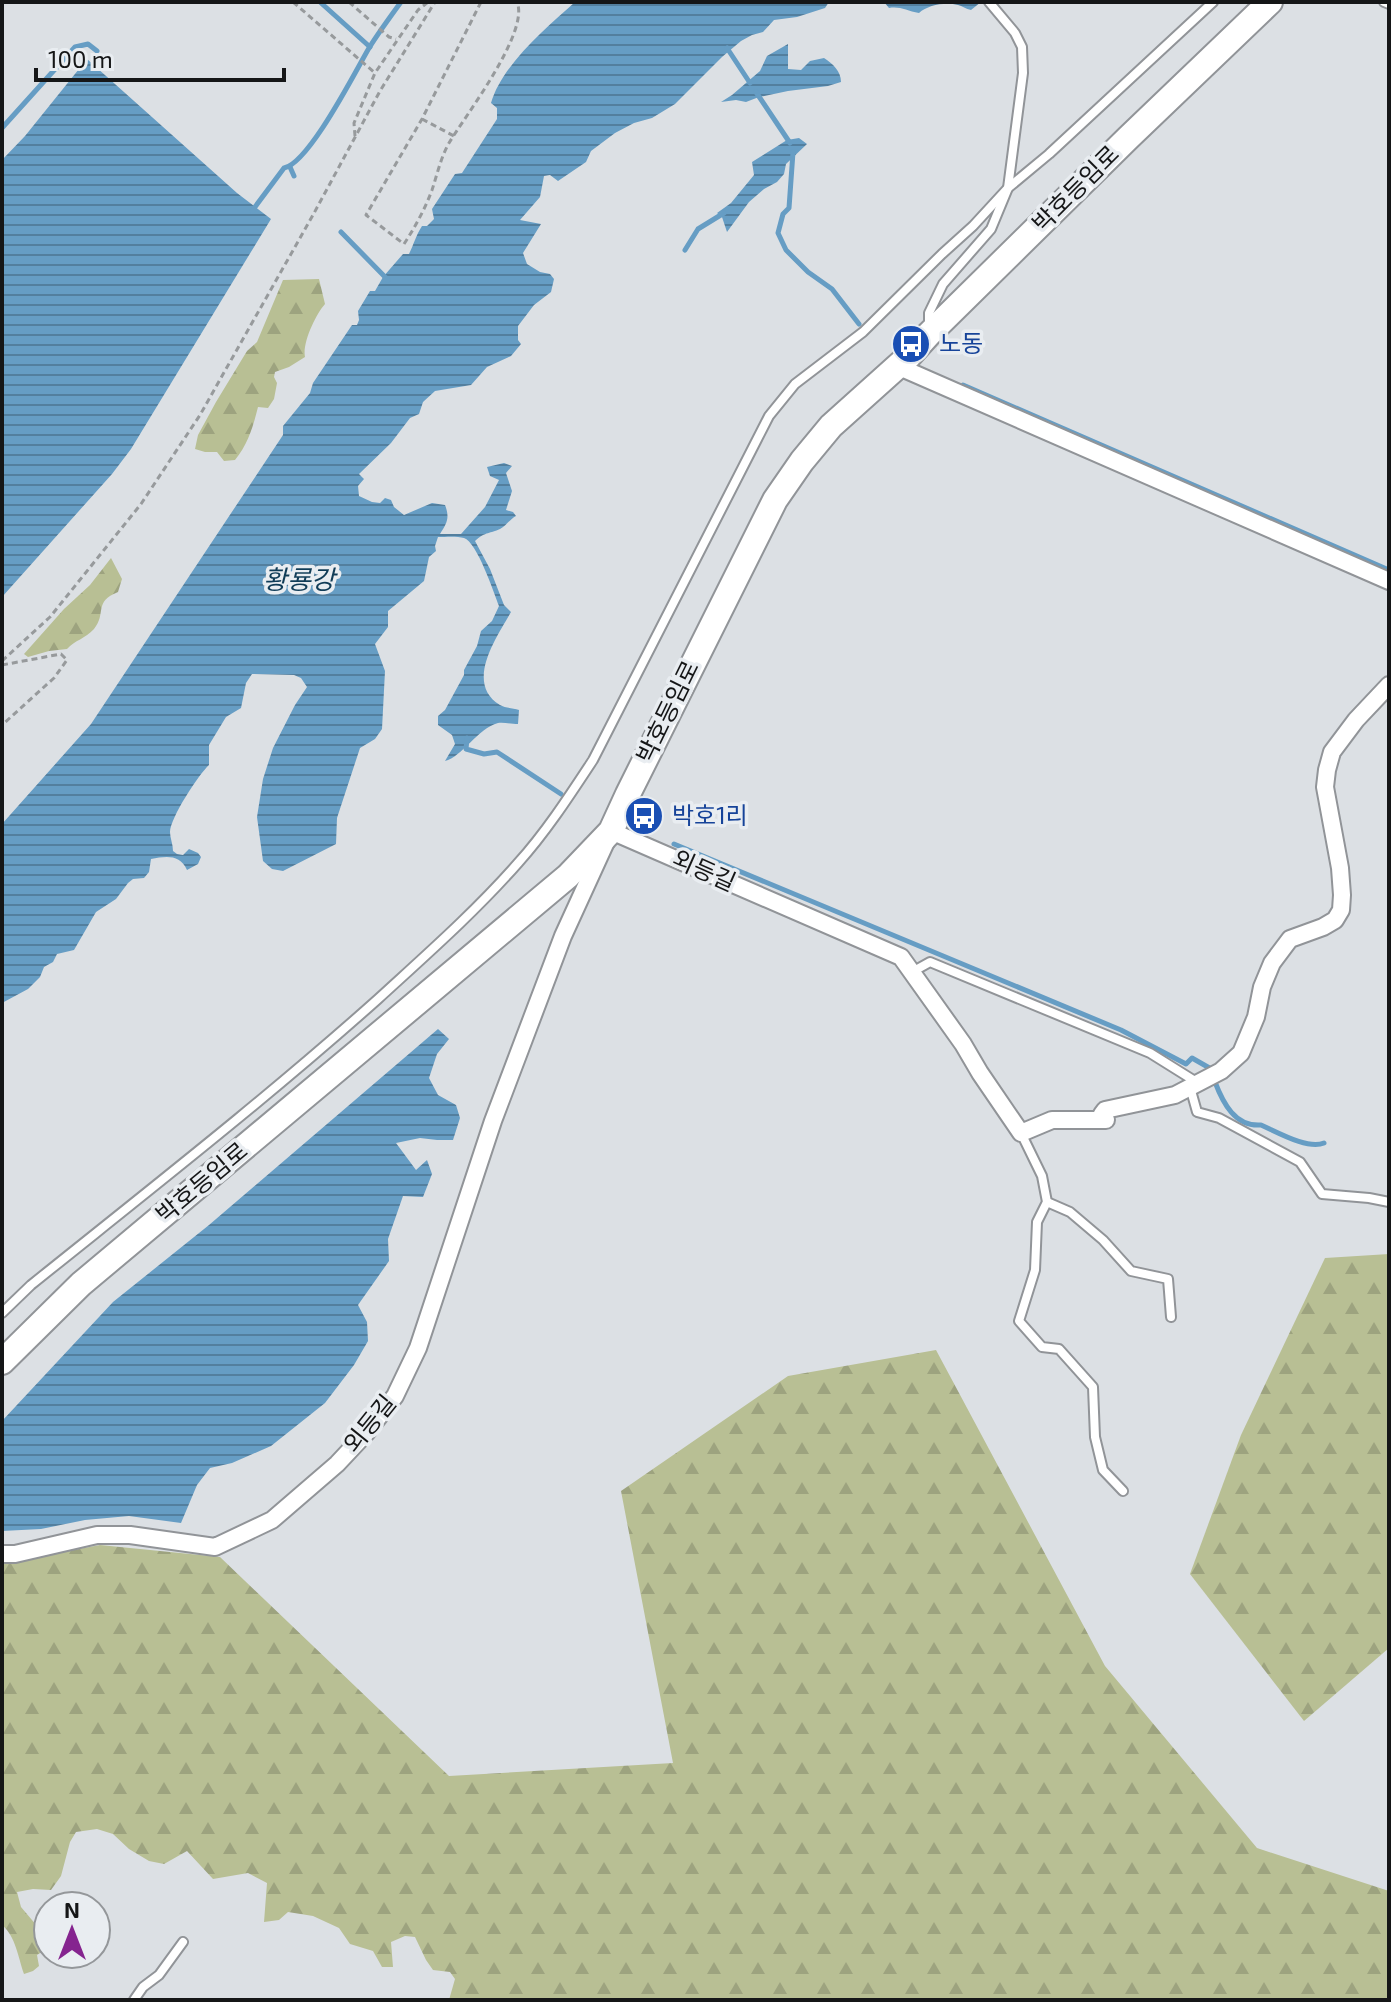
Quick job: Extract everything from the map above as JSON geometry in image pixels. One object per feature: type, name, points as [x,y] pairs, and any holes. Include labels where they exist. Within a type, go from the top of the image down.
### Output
[{"type":"street","name":"박호등임로","points":[[2,1362],[81,1284],[568,876],[611,831],[775,500],[802,461],[831,426],[897,366],[1270,2]]},
{"type":"street","points":[[897,366],[1389,581]]},
{"type":"street","points":[[1021,1133],[1052,1120],[1106,1120],[1102,1114],[1105,1110],[1175,1095],[1221,1071],[1241,1053],[1256,1017],[1262,987],[1272,963],[1290,939],[1323,927],[1335,920],[1341,910],[1340,868],[1325,787],[1327,770],[1332,752],[1356,720],[1389,685]]},
{"type":"street","name":"외등길","points":[[2,1554],[15,1554],[97,1535],[130,1535],[215,1547],[272,1520],[337,1464],[366,1433],[395,1396],[418,1348],[493,1121],[563,936],[611,831],[901,957],[1021,1133]]},
{"type":"lane","points":[[929,334],[929,313],[943,284],[991,229],[1008,188],[1023,73],[1022,47],[1015,33],[989,2]]},
{"type":"lane","points":[[2,1313],[31,1285],[309,1061],[472,913],[519,862],[593,760],[769,416],[795,384],[863,332],[1008,188],[1213,2]]},
{"type":"lane","points":[[912,972],[930,962],[1150,1053],[1194,1085],[1197,1112],[1219,1118],[1300,1162],[1322,1194],[1389,1202]]},
{"type":"lane","points":[[1021,1133],[1042,1176],[1047,1202],[1037,1222],[1035,1270],[1019,1321],[1042,1347],[1059,1349],[1093,1387],[1095,1437],[1103,1470],[1123,1491]]},
{"type":"lane","points":[[1047,1202],[1070,1212],[1103,1240],[1131,1271],[1168,1279],[1171,1317]]},
{"type":"lane","points":[[134,2000],[143,1987],[159,1975],[183,1942]]},
{"type":"path","points":[[293,2],[375,73]]},
{"type":"path","points":[[349,2],[389,37],[397,39]]},
{"type":"path","points":[[355,136],[354,123],[375,73],[418,10],[428,2]]},
{"type":"path","points":[[2,663],[50,617],[141,504],[200,415],[380,91],[435,2]]},
{"type":"path","points":[[481,2],[422,119],[366,215],[404,244],[417,225],[448,145],[495,74],[513,34],[520,8],[517,2]]},
{"type":"path","points":[[422,119],[454,136]]},
{"type":"path","points":[[2,663],[61,654],[67,660],[54,678],[2,725]]},
{"type":"green space","points":[[319,279],[325,304],[310,329],[305,357],[275,372],[277,383],[274,399],[268,408],[258,407],[250,435],[240,454],[235,460],[224,461],[217,452],[195,449],[198,435],[216,402],[247,351],[257,342],[283,280]]},
{"type":"green space","points":[[111,558],[122,579],[118,592],[103,604],[94,629],[67,649],[28,657],[24,654],[90,585]]},
{"type":"green space","points":[[1389,1254],[1389,1648],[1304,1721],[1190,1574],[1241,1435],[1325,1258]]},
{"type":"green space","points":[[936,1350],[1105,1666],[1257,1848],[1389,1891],[1389,2000],[449,2000],[455,1979],[450,1972],[433,1970],[415,1937],[405,1936],[391,1942],[393,1967],[382,1967],[373,1951],[350,1944],[339,1928],[313,1916],[288,1912],[279,1920],[264,1922],[267,1883],[248,1873],[213,1879],[187,1851],[164,1864],[149,1861],[129,1849],[113,1834],[97,1829],[76,1832],[70,1842],[61,1876],[51,1890],[17,1892],[21,1907],[32,1920],[34,1970],[24,1974],[14,1941],[2,1925],[2,1560],[16,1561],[100,1545],[220,1557],[449,1776],[673,1763],[621,1491],[788,1376]]},
{"type":"water","name":"황룡강","points":[[575,2],[829,2],[825,8],[774,20],[763,32],[741,41],[722,57],[675,104],[652,118],[615,133],[591,151],[586,162],[558,181],[550,175],[544,176],[540,197],[520,220],[541,224],[523,253],[527,264],[550,274],[554,279],[551,292],[534,305],[518,326],[521,344],[511,356],[487,367],[471,385],[435,391],[423,402],[419,414],[410,418],[391,443],[359,474],[364,479],[358,486],[359,496],[380,503],[385,498],[391,500],[404,515],[432,503],[445,505],[447,520],[440,534],[461,534],[485,507],[499,480],[490,476],[487,467],[504,463],[512,466],[506,473],[512,491],[506,510],[516,516],[502,528],[475,541],[504,605],[511,612],[487,660],[485,685],[490,696],[500,705],[519,710],[518,724],[491,726],[445,761],[455,744],[452,735],[438,725],[438,716],[445,710],[464,675],[481,631],[492,621],[499,606],[469,542],[461,537],[438,537],[436,551],[429,557],[424,581],[388,611],[388,627],[375,644],[385,671],[382,729],[375,739],[360,748],[337,818],[336,844],[283,871],[272,869],[263,861],[257,817],[263,779],[273,748],[307,687],[301,678],[294,675],[252,674],[246,683],[241,708],[226,717],[209,745],[209,765],[171,825],[173,851],[183,855],[189,849],[198,853],[201,857],[198,864],[187,870],[176,859],[151,859],[149,872],[144,878],[133,879],[116,899],[96,912],[74,950],[57,954],[28,989],[2,1003],[2,824],[91,724],[283,435],[283,426],[310,393],[313,383],[352,325],[357,325],[358,311],[370,291],[375,291],[403,254],[409,254],[422,226],[427,226],[434,219],[432,209],[455,174],[462,173],[497,119],[497,108],[491,103],[505,75],[526,48]]},
{"type":"water","points":[[884,2],[981,2],[971,10],[942,4],[919,13],[889,8]]},
{"type":"water","points":[[788,44],[788,69],[801,70],[810,61],[824,58],[836,68],[841,82],[746,102],[721,102],[760,71],[767,56]]},
{"type":"water","points":[[87,59],[237,193],[271,219],[131,449],[2,597],[2,160]]},
{"type":"water","points":[[799,138],[807,144],[786,164],[784,174],[777,182],[749,202],[727,232],[722,217],[717,213],[731,203],[754,175],[752,162],[787,140]]},
{"type":"water","points":[[438,1029],[449,1039],[437,1054],[429,1078],[438,1095],[456,1105],[460,1118],[453,1140],[420,1138],[396,1143],[416,1170],[427,1160],[432,1174],[423,1197],[403,1196],[388,1239],[389,1261],[358,1305],[367,1322],[368,1341],[325,1403],[271,1446],[232,1463],[210,1468],[197,1485],[181,1523],[129,1516],[85,1520],[41,1529],[2,1531],[2,1421],[113,1302],[209,1225]]},
{"type":"waterway","points":[[320,2],[370,47]]},
{"type":"waterway","points":[[252,211],[284,168],[306,151],[401,2]]},
{"type":"waterway","points":[[2,128],[75,47],[88,44],[97,51]]},
{"type":"waterway","points":[[727,48],[750,83]]},
{"type":"waterway","points":[[756,92],[790,143]]},
{"type":"waterway","points":[[793,152],[789,208],[783,214],[778,233],[786,250],[808,272],[832,289],[859,324]]},
{"type":"waterway","points":[[290,167],[294,176]]},
{"type":"waterway","points":[[685,250],[698,229],[724,213]]},
{"type":"waterway","points":[[341,232],[388,280]]},
{"type":"waterway","points":[[963,385],[1389,570]]},
{"type":"waterway","points":[[467,738],[466,749],[484,754],[497,752],[561,794]]},
{"type":"waterway","points":[[674,844],[1121,1030],[1186,1064],[1192,1058],[1213,1070]]},
{"type":"waterway","points":[[1215,1082],[1231,1112],[1244,1122],[1261,1125],[1301,1142],[1324,1143]]},
{"type":"place","name":"노동","points":[[911,344]]},
{"type":"place","name":"박호1리","points":[[644,816]]}]
